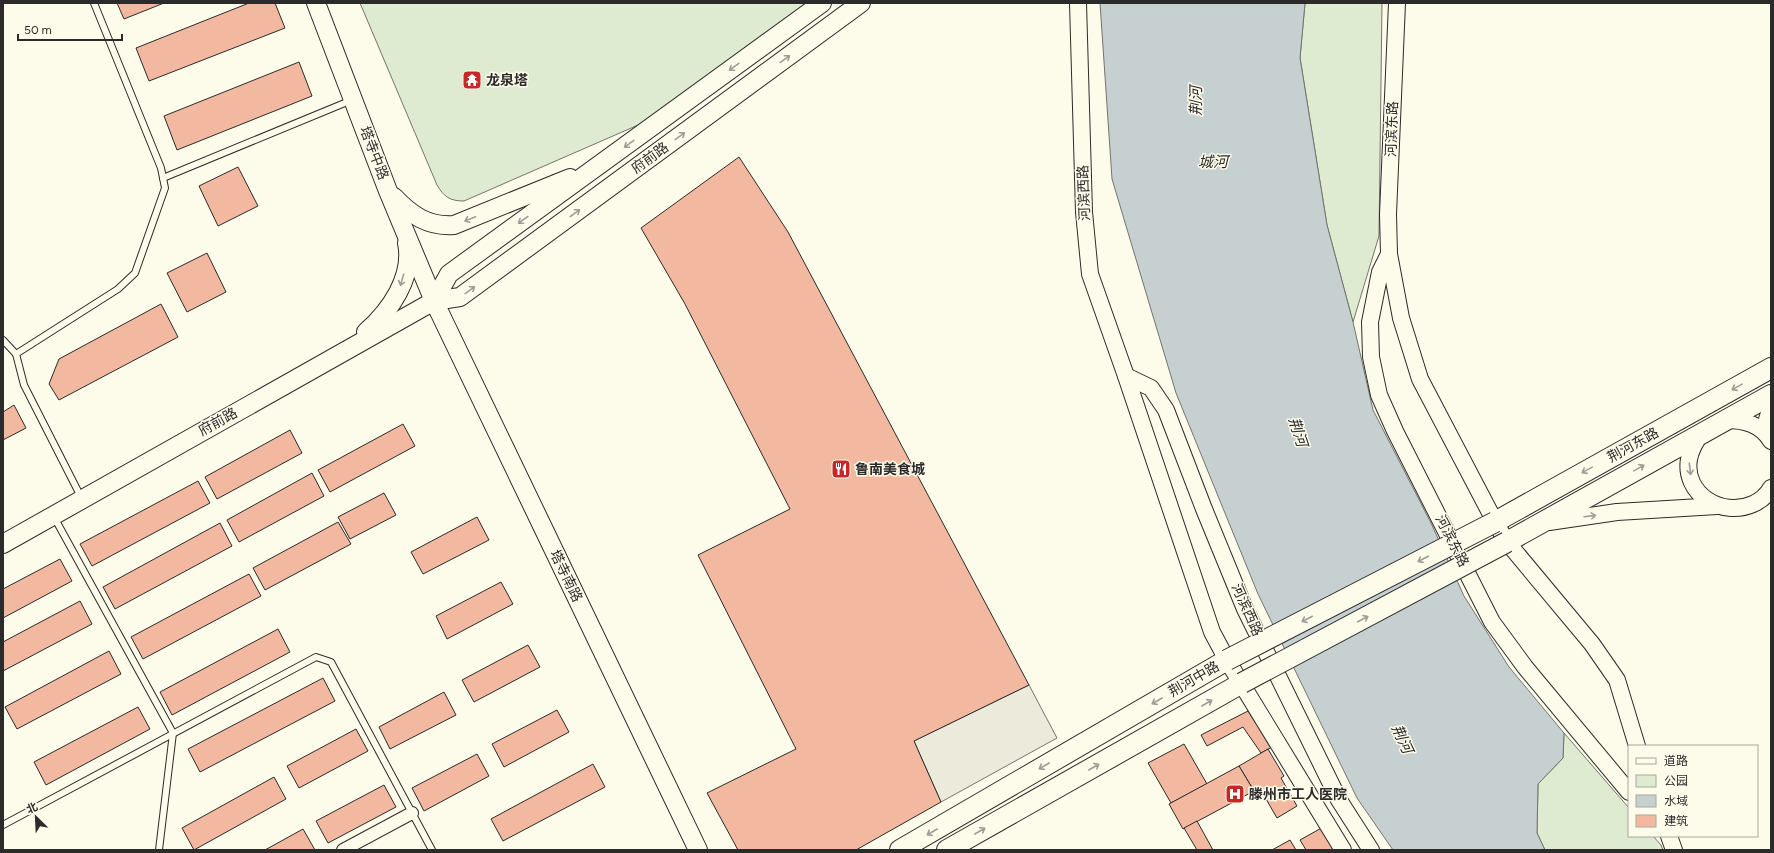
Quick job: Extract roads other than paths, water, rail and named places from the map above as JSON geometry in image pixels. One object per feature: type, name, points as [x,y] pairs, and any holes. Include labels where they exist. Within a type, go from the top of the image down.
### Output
[{"type":"main road","name":"塔寺中路","points":[[316,3],[388,191],[434,301]]},
{"type":"main road","name":"府前路","points":[[434,301],[449,274],[822,3]]},
{"type":"main road","name":"府前路","points":[[3,544],[434,301],[460,297],[861,3]]},
{"type":"main road","points":[[388,191],[412,214],[426,222],[441,226],[454,225],[596,167]]},
{"type":"main road","points":[[343,352],[372,327],[395,300],[402,283],[407,262],[408,246],[404,228]]},
{"type":"main road","name":"塔寺南路","points":[[434,301],[698,850]]},
{"type":"main road","name":"荆河东路","points":[[1495,522],[1771,368]]},
{"type":"main road","name":"荆河东路","points":[[1507,542],[1538,523],[1771,395]]},
{"type":"main road","name":"荆河中路","points":[[900,850],[1227,660],[1495,522]]},
{"type":"main road","name":"荆河中路","points":[[946,850],[1242,683],[1507,542]]},
{"type":"street","name":"河滨西路","points":[[1078,3],[1084,212],[1090,274],[1212,632],[1227,660],[1342,850]]},
{"type":"street","name":"河滨东路","points":[[1397,3],[1388,214],[1389,254],[1401,318],[1420,379],[1507,542],[1592,644],[1617,680],[1637,745]]},
{"type":"street","name":"河滨东路","points":[[1389,254],[1380,272],[1370,322],[1371,357],[1379,395],[1395,431],[1492,622],[1525,667],[1628,791]]},
{"type":"street","name":"河滨西路","points":[[1126,376],[1150,388],[1166,410],[1204,509],[1245,609],[1340,800],[1371,850]]},
{"type":"street","points":[[1771,407],[1764,429],[1771,441]]},
{"type":"street","points":[[1726,420],[1741,420],[1756,425],[1771,441]]},
{"type":"street","points":[[1701,434],[1693,446],[1689,460],[1690,474],[1695,488],[1704,498],[1716,506]]},
{"type":"street","points":[[1538,523],[1616,512],[1716,506],[1731,509],[1745,507],[1759,501],[1771,490]]},
{"type":"street","points":[[343,850],[412,813]]},
{"type":"lane","points":[[16,354],[118,290],[135,273],[165,188],[161,168],[94,3]]},
{"type":"lane","points":[[163,178],[353,100]]},
{"type":"lane","points":[[3,340],[16,354],[24,385],[82,499]]},
{"type":"lane","points":[[53,516],[173,733],[159,850]]},
{"type":"lane","points":[[3,825],[316,657],[331,662],[432,850]]},
{"type":"water","name":"城河","points":[[1100,3],[1305,3],[1300,58],[1327,225],[1353,322],[1373,410],[1431,523],[1464,596],[1509,667],[1564,733],[1563,758],[1538,784],[1537,833],[1545,850],[1393,850],[1357,798],[1258,594],[1176,393],[1112,179]]},
{"type":"place","name":"龙泉塔","points":[[472,80]]},
{"type":"place","name":"鲁南美食城","points":[[841,469]]},
{"type":"place","name":"滕州市工人医院","points":[[1235,794]]},
{"type":"water label","name":"荆河","points":[[1196,101]]},
{"type":"water label","name":"荆河","points":[[1298,432]]},
{"type":"water label","name":"荆河","points":[[1402,739]]}]
